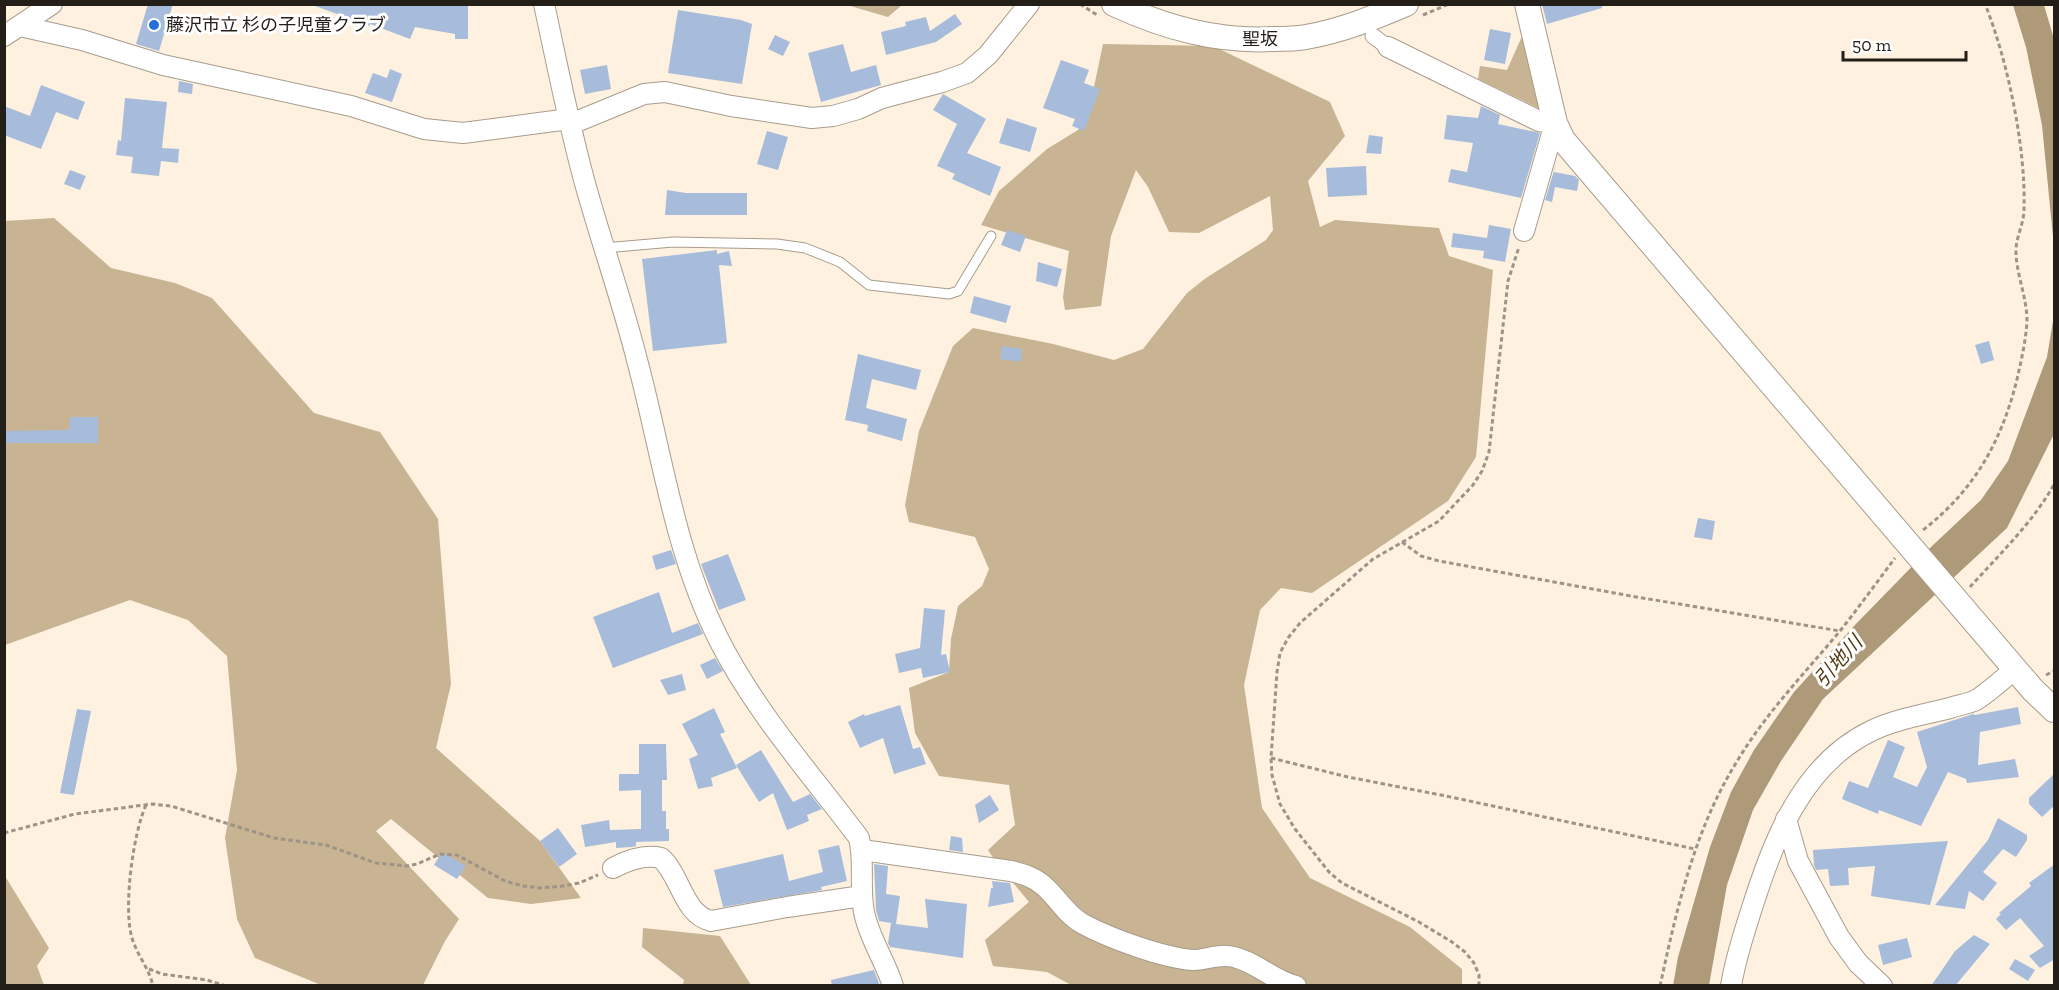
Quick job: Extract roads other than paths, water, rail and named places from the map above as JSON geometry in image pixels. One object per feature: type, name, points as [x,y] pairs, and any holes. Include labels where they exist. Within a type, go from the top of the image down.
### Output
[{"type":"street","points":[[12,31],[52,4]]},
{"type":"street","points":[[544,4],[570,121],[637,359],[677,528],[691,573],[716,635],[732,665],[859,838],[862,850],[862,896],[868,928],[893,986]]},
{"type":"street","points":[[12,31],[82,40],[163,65],[351,106],[424,129],[462,133],[570,121],[644,94],[665,92],[731,106],[812,118],[832,116],[858,109],[891,95],[967,73],[988,56],[1029,4]]},
{"type":"street","name":"聖坂","points":[[1114,4],[1145,19],[1176,29],[1214,37],[1256,40],[1303,38],[1340,30],[1406,4]]},
{"type":"street","points":[[1527,4],[1560,136],[1906,543],[2033,690],[2055,710]]},
{"type":"street","points":[[1380,41],[1539,121],[1555,123]]},
{"type":"street","points":[[1524,231],[1555,123]]},
{"type":"street","points":[[1731,986],[1734,965],[1765,866],[1786,819],[1806,788],[1827,764],[1870,732],[1896,721],[1975,700],[2015,669]]},
{"type":"street","points":[[1786,819],[1798,861],[1834,929],[1858,963],[1882,986]]},
{"type":"street","points":[[862,850],[1011,871],[1030,876],[1045,886],[1064,910],[1073,917],[1083,924],[1116,938],[1167,956],[1185,959],[1236,957],[1296,986]]},
{"type":"street","points":[[613,868],[629,860],[645,857],[661,858],[674,872],[693,909],[704,919],[711,921],[862,896]]},
{"type":"lane","points":[[604,248],[673,242],[777,244],[805,248],[840,262],[869,285],[949,294],[958,291],[991,236]]},
{"type":"water","points":[[2013,5],[2044,5],[2054,39],[2054,247],[2042,125],[2026,47]]},
{"type":"water","name":"引地川","points":[[2054,315],[2054,434],[2007,528],[1823,699],[1781,761],[1753,810],[1727,885],[1709,985],[1673,986],[1678,957],[1710,847],[1731,792],[1754,750],[1794,692],[1854,626],[1931,547],[1981,500],[2008,461],[2047,357]]},
{"type":"place","name":"藤沢市立 杉の子児童クラブ","points":[[154,25]]}]
